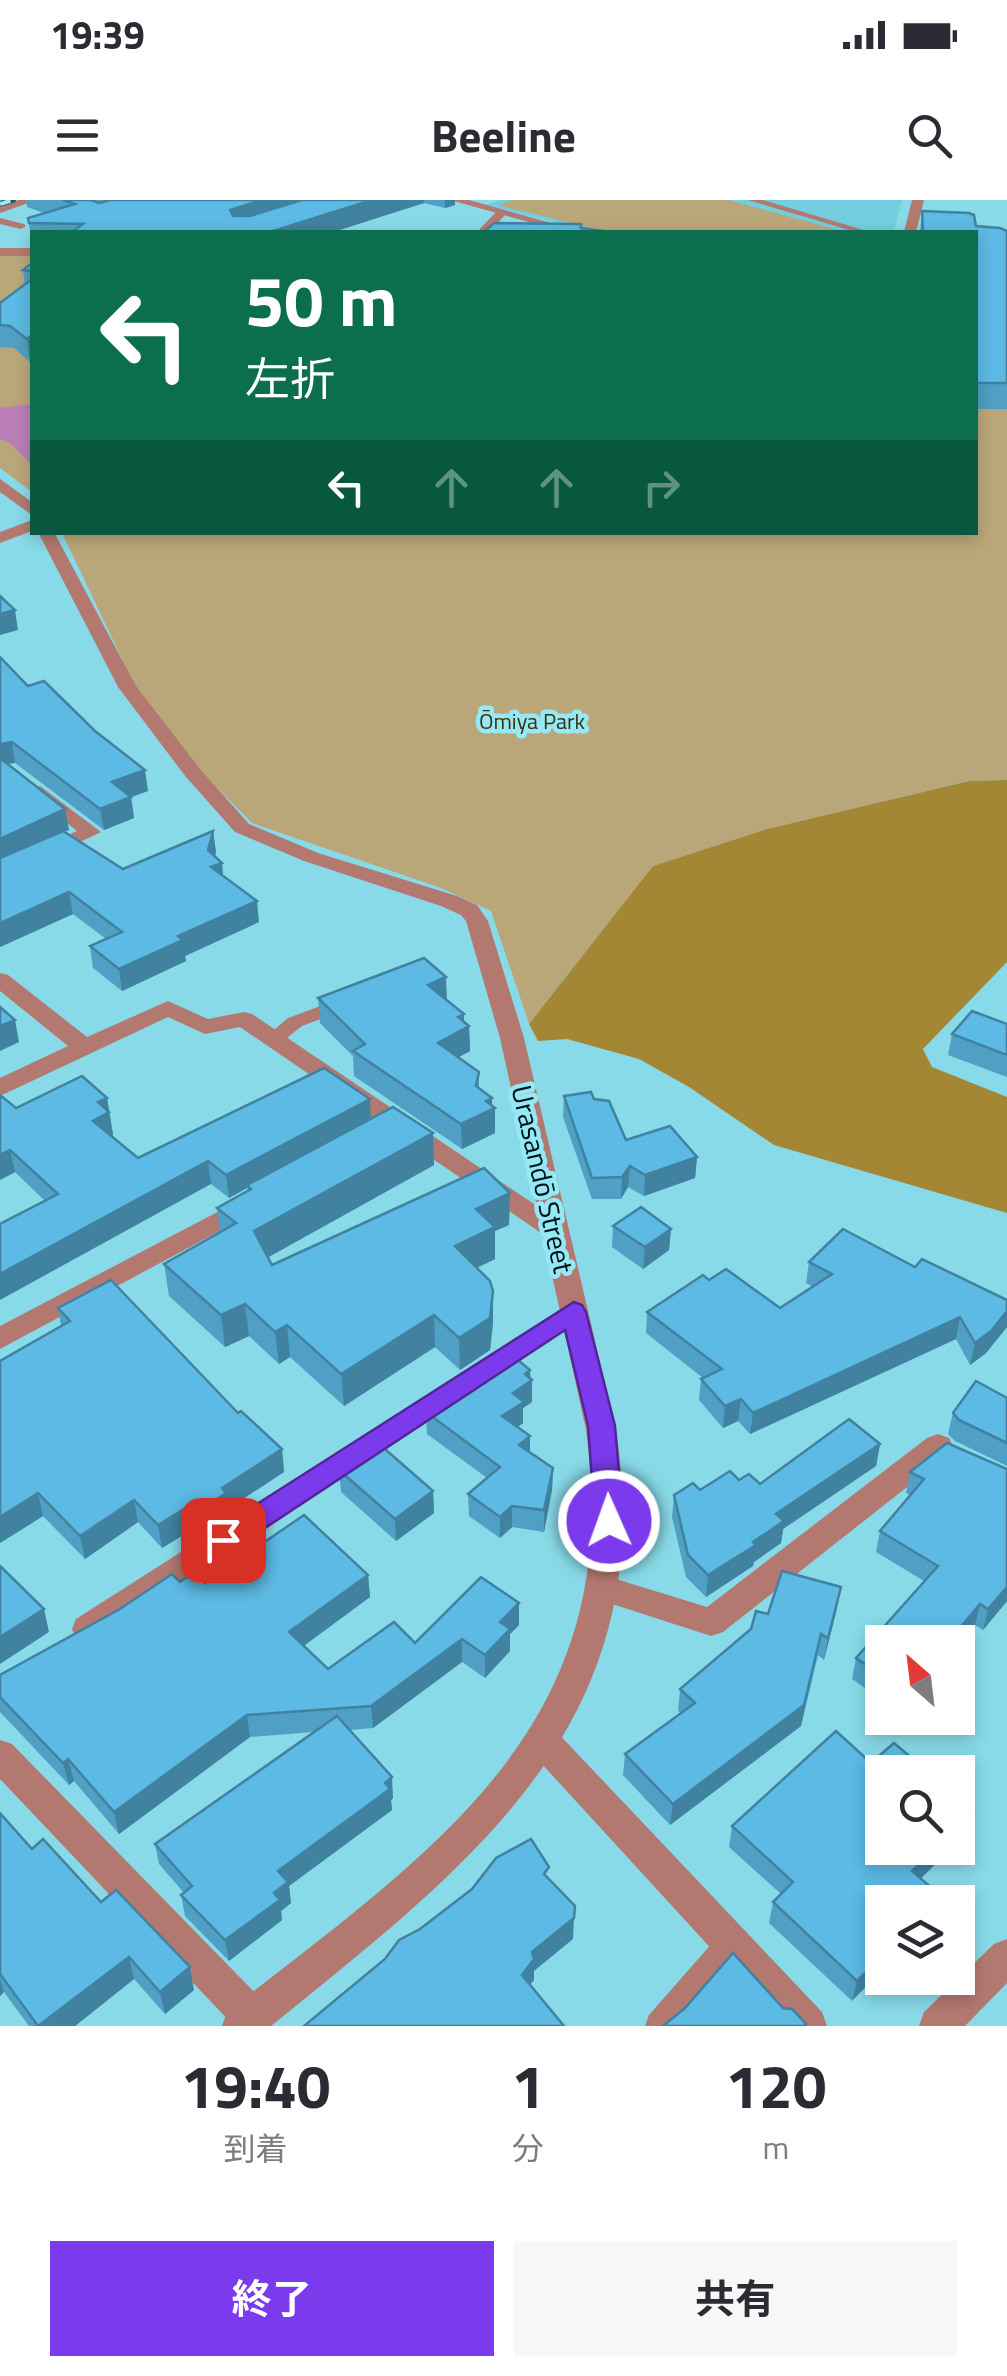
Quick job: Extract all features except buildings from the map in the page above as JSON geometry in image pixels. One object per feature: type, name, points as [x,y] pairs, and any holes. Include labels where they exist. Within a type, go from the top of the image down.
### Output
[{"type":"street","points":[[0,210],[31,200]]},
{"type":"street","points":[[456,200],[570,230]]},
{"type":"street","points":[[910,230],[918,200]]},
{"type":"street","points":[[485,230],[502,212]]},
{"type":"street","points":[[0,252],[30,252]]},
{"type":"street","points":[[0,484],[30,508]]},
{"type":"street","points":[[0,538],[30,526]]},
{"type":"street","name":"Urasandō Street","points":[[48,535],[127,686],[193,774],[242,828],[311,857],[449,901],[469,910],[478,922],[510,1033],[601,1426],[608,1543],[603,1588],[574,1680],[542,1740],[484,1818],[246,2022]]},
{"type":"street","points":[[0,874],[91,832],[29,784]]},
{"type":"street","points":[[0,980],[85,1047]]},
{"type":"street","points":[[0,1088],[168,1008],[205,1028],[244,1019],[276,1037],[553,1228]]},
{"type":"street","points":[[366,1140],[400,1121]]},
{"type":"street","points":[[0,1340],[261,1197]]},
{"type":"street","points":[[66,1644],[574,1312]]},
{"type":"street","points":[[603,1588],[711,1622],[946,1450]]},
{"type":"street","points":[[542,1740],[808,2026]]},
{"type":"street","points":[[0,1755],[246,2022]]},
{"type":"street","points":[[938,2026],[1007,1957]]},
{"type":"lane","points":[[753,200],[858,230]]},
{"type":"lane","points":[[784,209],[815,200]]},
{"type":"lane","points":[[0,222],[21,226]]},
{"type":"lane","points":[[276,1037],[295,1022],[366,994]]},
{"type":"lane","points":[[660,2026],[732,1943]]},
{"type":"shaded area","points":[[500,200],[902,200],[894,230],[586,230],[485,205]]},
{"type":"shaded area","points":[[30,404],[30,463],[10,443],[0,439],[0,408]]},
{"type":"shaded area","points":[[1007,780],[1007,962],[923,1049],[932,1067],[1007,1097],[1007,1213],[774,1145],[689,1087],[639,1059],[567,1039],[538,1041],[529,1024],[653,866],[767,829],[969,781]]},
{"type":"green space","points":[[513,200],[729,200],[838,230],[599,230],[498,205]]},
{"type":"green space","name":"Ōmiya Park","points":[[978,247],[1007,248],[1007,780],[968,781],[767,829],[653,866],[529,1024],[491,911],[441,888],[252,823],[199,770],[134,684],[63,535],[978,535]]},
{"type":"green space","points":[[0,256],[30,256],[30,490],[0,468]]},
{"type":"railway","points":[[0,204],[13,200]]},
{"type":"route","points":[[223,1540],[574,1312],[601,1426],[609,1521]]}]
